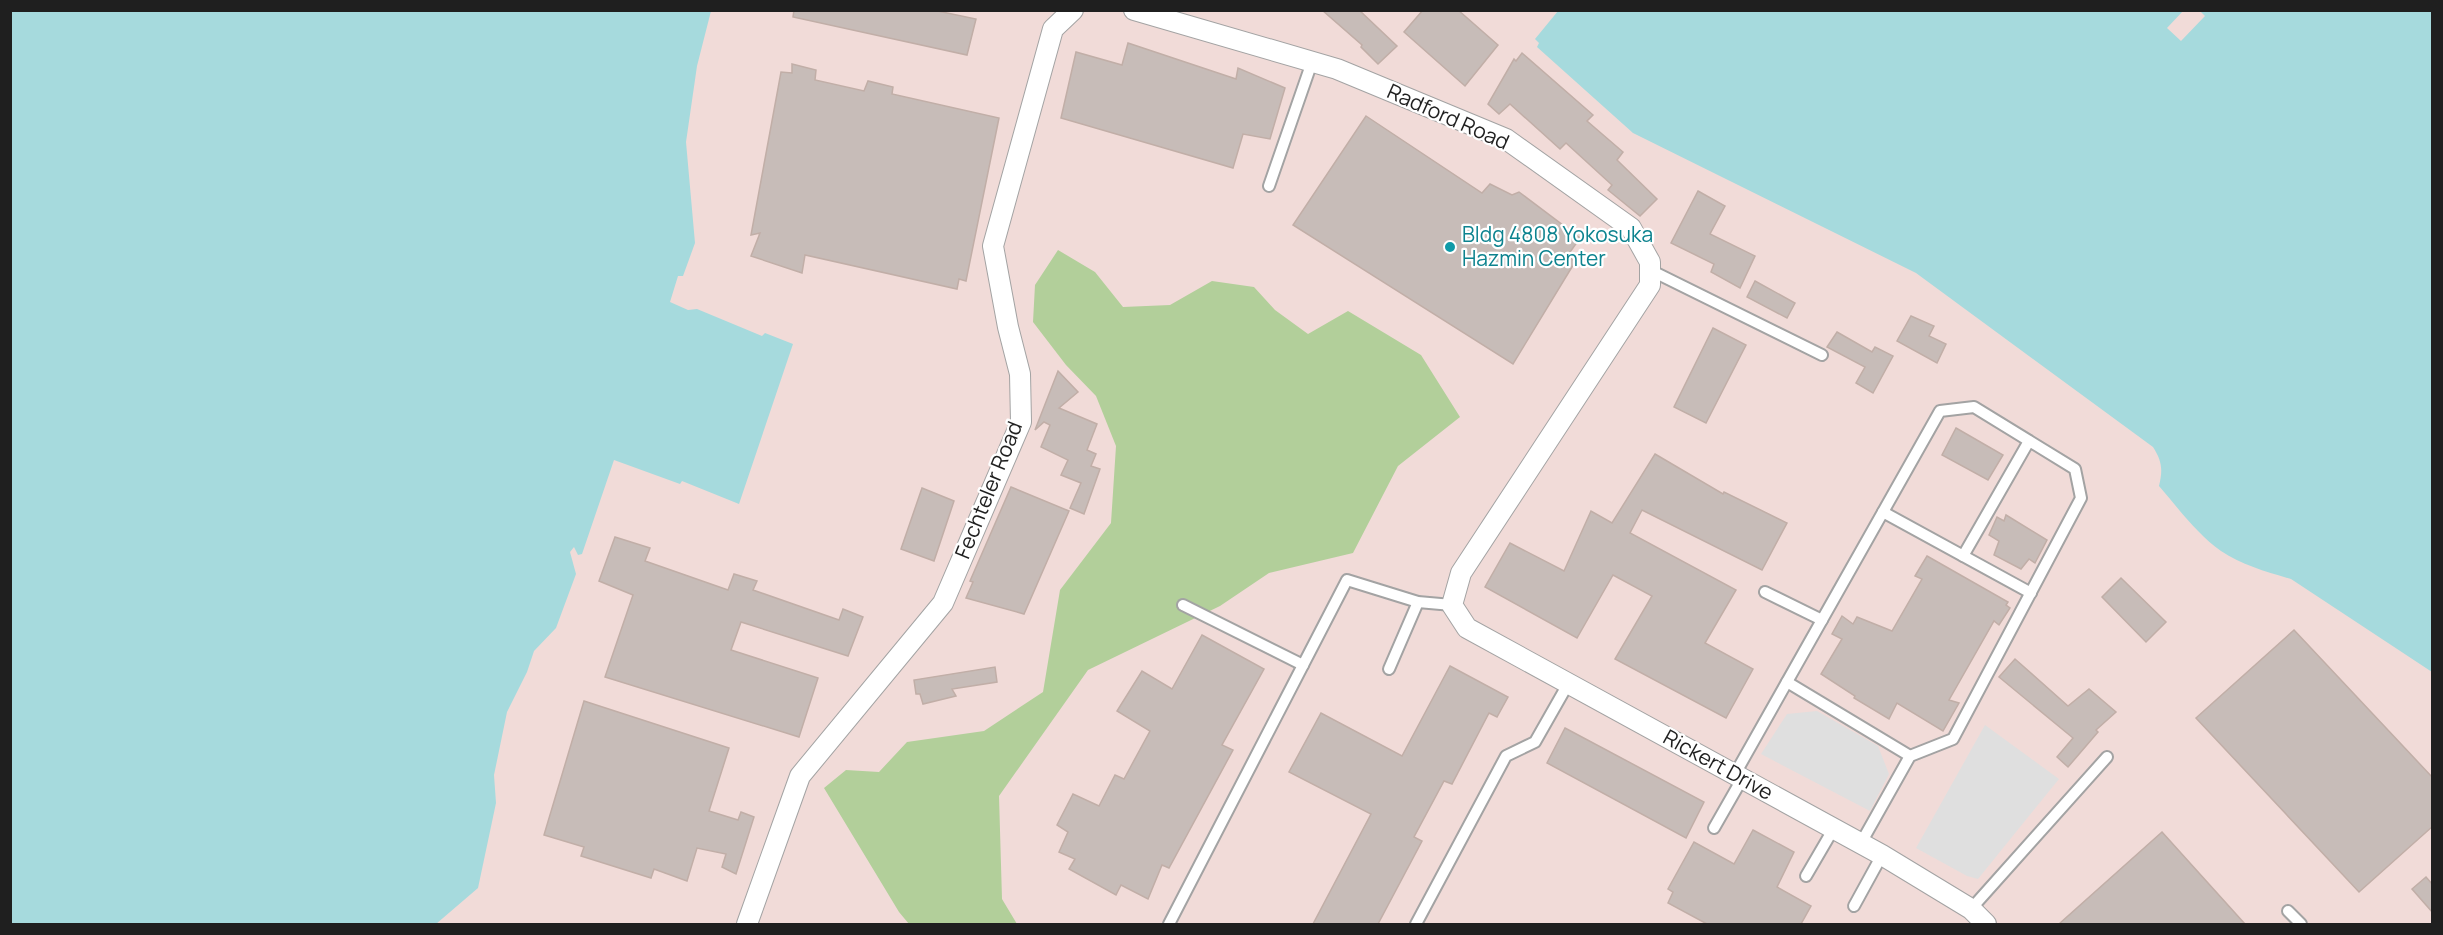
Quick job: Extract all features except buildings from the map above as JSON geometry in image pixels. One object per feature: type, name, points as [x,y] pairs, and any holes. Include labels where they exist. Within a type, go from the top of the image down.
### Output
[{"type":"street","name":"Fechteler Road","points":[[747,924],[800,776],[943,603],[1021,422],[1020,374],[1008,327],[993,246],[1053,29],[1073,10]]},
{"type":"street","name":"Radford Road","points":[[1134,10],[1337,69],[1506,140],[1631,228],[1650,262],[1650,270]]},
{"type":"street","points":[[1452,605],[1461,573],[1650,285],[1650,270]]},
{"type":"street","name":"Rickert Drive","points":[[1452,605],[1467,628],[1861,843],[1971,909],[1986,924]]},
{"type":"lane","points":[[1269,186],[1312,62]]},
{"type":"lane","points":[[1650,270],[1822,355]]},
{"type":"lane","points":[[1714,828],[1787,682],[1940,411],[1974,407],[2075,469],[2081,498],[1953,739],[1910,756],[1861,843]]},
{"type":"lane","points":[[1963,556],[2029,441]]},
{"type":"lane","points":[[1883,512],[2031,593]]},
{"type":"lane","points":[[1169,924],[1347,580],[1418,602],[1452,605]]},
{"type":"lane","points":[[1765,592],[1822,620]]},
{"type":"lane","points":[[1389,669],[1418,602]]},
{"type":"lane","points":[[1183,604],[1303,665]]},
{"type":"lane","points":[[1787,682],[1910,756]]},
{"type":"lane","points":[[1416,924],[1506,756],[1535,742],[1568,684]]},
{"type":"lane","points":[[1971,909],[2107,757]]},
{"type":"lane","points":[[1806,876],[1834,828]]},
{"type":"lane","points":[[1854,906],[1882,855]]},
{"type":"lane","points":[[2288,911],[2301,924]]},
{"type":"shaded area","points":[[11,11],[2432,11],[2432,924],[11,924]]},
{"type":"shaded area","points":[[1817,711],[1878,746],[1889,774],[1870,811],[1761,754],[1787,714]]},
{"type":"shaded area","points":[[1985,725],[2059,779],[1978,879],[1967,876],[1916,848]]},
{"type":"green space","points":[[1058,250],[1095,272],[1123,307],[1170,305],[1212,281],[1254,287],[1275,310],[1308,334],[1348,311],[1421,355],[1460,417],[1398,466],[1353,553],[1269,573],[1220,606],[1088,670],[999,796],[1002,899],[1017,924],[909,924],[899,912],[824,788],[846,770],[879,772],[907,742],[984,731],[1043,692],[1060,590],[1111,523],[1116,446],[1096,396],[1066,365],[1033,322],[1035,285]]},
{"type":"water","points":[[10,11],[711,11],[697,66],[686,142],[695,243],[683,276],[678,276],[670,302],[688,310],[697,309],[762,336],[765,333],[793,344],[739,504],[682,481],[680,484],[614,460],[582,554],[578,555],[574,547],[570,552],[576,574],[556,628],[534,651],[527,672],[507,712],[494,775],[496,803],[478,888],[436,924],[11,924]]},
{"type":"water","points":[[1558,11],[2183,11],[2167,28],[2181,41],[2205,16],[2200,11],[2432,11],[2432,672],[2291,579],[2246,564],[2221,551],[2204,537],[2159,486],[2161,466],[2153,447],[1916,273],[1633,133],[1537,47],[1539,43],[1535,39]]},
{"type":"place","name":"Bldg 4808 Yokosuka Hazmin Center","points":[[1450,247]]}]
